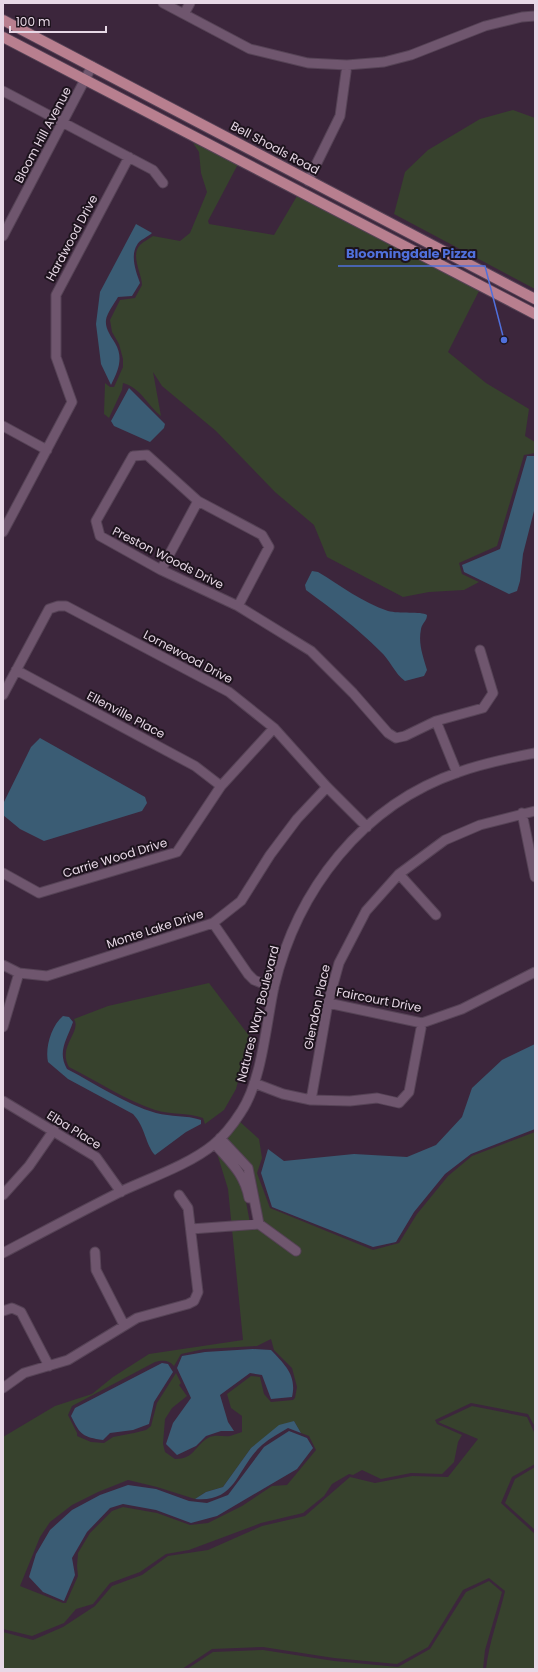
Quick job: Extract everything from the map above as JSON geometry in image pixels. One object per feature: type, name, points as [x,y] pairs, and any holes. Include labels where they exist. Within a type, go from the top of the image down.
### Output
[{"type":"main road","name":"Bell Shoals Road","points":[[3,20],[535,299]]},
{"type":"main road","points":[[3,37],[535,314]]},
{"type":"street","points":[[163,3],[250,49],[308,63],[346,65],[391,60],[448,42],[485,26],[522,17],[535,16]]},
{"type":"street","points":[[184,14],[190,3]]},
{"type":"street","points":[[308,181],[340,116],[346,65]]},
{"type":"street","name":"Bloom Hill Avenue","points":[[3,236],[92,66]]},
{"type":"street","points":[[3,91],[153,170],[163,183]]},
{"type":"street","name":"Hardwood Drive","points":[[3,532],[72,402],[56,357],[56,295],[129,157]]},
{"type":"street","points":[[3,426],[47,450]]},
{"type":"street","name":"Preston Woods Drive","points":[[238,606],[269,547],[262,535],[198,501],[147,455],[133,456],[96,521],[100,536],[161,570],[238,606],[311,651],[353,693],[388,733],[396,738],[405,736],[436,721],[483,708],[493,693],[480,650]]},
{"type":"street","points":[[161,570],[198,501]]},
{"type":"street","name":"Lornewood Drive","points":[[3,695],[49,609],[58,606],[66,606],[229,692],[274,728],[326,787],[367,827]]},
{"type":"street","name":"Ellenville Place","points":[[16,670],[195,766],[222,786]]},
{"type":"street","points":[[436,721],[457,773]]},
{"type":"street","name":"Carrie Wood Drive","points":[[3,873],[40,893],[177,852],[222,786],[274,728]]},
{"type":"street","name":"Natures Way Boulevard","points":[[3,1253],[121,1192],[202,1153],[218,1141],[242,1111],[254,1083],[274,988],[283,953],[292,931],[320,880],[343,850],[367,827],[389,809],[416,792],[457,773],[501,759],[535,753]]},
{"type":"street","name":"Monte Lake Drive","points":[[3,965],[19,973],[47,976],[213,923],[241,901],[275,849],[297,819],[326,787]]},
{"type":"street","name":"Glendon Place","points":[[311,1100],[328,1003],[338,963],[366,911],[399,874],[445,840],[480,825],[522,813],[535,811]]},
{"type":"street","points":[[522,813],[535,877]]},
{"type":"street","points":[[399,874],[436,915]]},
{"type":"street","points":[[213,923],[248,974],[254,980],[274,988]]},
{"type":"street","name":"Faircourt Drive","points":[[328,1003],[422,1023],[462,1009],[535,972]]},
{"type":"street","points":[[3,1027],[19,973]]},
{"type":"street","points":[[254,1083],[283,1094],[311,1100],[350,1101],[376,1098],[399,1103],[409,1092],[422,1023]]},
{"type":"street","name":"Elba Place","points":[[3,1102],[54,1130],[96,1157],[121,1192]]},
{"type":"street","points":[[3,1194],[29,1166],[54,1130]]},
{"type":"street","points":[[218,1141],[237,1153],[248,1168],[251,1176],[256,1223]]},
{"type":"street","points":[[218,1141],[244,1180],[256,1223],[296,1251]]},
{"type":"street","points":[[230,1160],[237,1153]]},
{"type":"street","points":[[3,1388],[24,1374],[68,1360],[124,1326],[144,1316],[188,1304],[196,1298],[198,1292],[188,1208],[179,1195]]},
{"type":"street","points":[[191,1229],[256,1223]]},
{"type":"street","points":[[95,1252],[96,1270],[124,1326]]},
{"type":"street","points":[[3,1310],[12,1308],[21,1312],[49,1366]]},
{"type":"green space","points":[[513,110],[535,118],[535,289],[394,214],[405,172],[428,150],[480,119]]},
{"type":"green space","points":[[193,143],[251,166],[237,166],[208,221],[209,224],[274,235],[300,191],[480,289],[448,352],[486,383],[529,409],[525,436],[535,442],[535,453],[524,455],[497,546],[459,563],[462,574],[479,582],[464,590],[429,592],[403,597],[327,557],[314,525],[275,492],[216,431],[162,386],[153,372],[161,416],[134,388],[123,383],[122,390],[109,418],[104,414],[105,383],[110,387],[114,387],[123,367],[123,359],[119,344],[112,332],[110,320],[120,300],[135,298],[142,285],[136,259],[137,249],[140,245],[153,236],[180,241],[190,233],[207,192],[201,173],[199,152]]},
{"type":"green space","points":[[209,983],[250,1037],[236,1089],[224,1110],[205,1124],[203,1118],[197,1116],[161,1112],[144,1106],[122,1096],[69,1067],[66,1059],[66,1052],[67,1046],[75,1029],[76,1024],[74,1019],[108,1006]]},
{"type":"green space","points":[[239,1121],[259,1139],[262,1158],[257,1173],[270,1208],[373,1250],[399,1243],[417,1214],[448,1176],[472,1156],[535,1132],[535,1427],[528,1414],[471,1403],[435,1420],[437,1424],[462,1435],[458,1442],[454,1462],[442,1474],[411,1473],[381,1479],[362,1470],[353,1475],[349,1474],[332,1484],[324,1496],[303,1513],[261,1523],[189,1550],[166,1554],[140,1572],[110,1583],[93,1604],[76,1609],[64,1623],[32,1636],[3,1629],[3,1437],[55,1406],[92,1394],[113,1377],[149,1354],[243,1340],[228,1189],[216,1150],[243,1186],[250,1223],[260,1228],[296,1256],[301,1251],[262,1221],[257,1186],[253,1172],[245,1158],[225,1138]],"holes":[[[271,1339],[274,1350],[292,1368],[297,1387],[295,1398],[293,1400],[271,1402],[264,1394],[260,1377],[251,1376],[227,1394],[231,1408],[242,1416],[242,1432],[230,1436],[216,1436],[208,1438],[187,1457],[175,1459],[165,1452],[163,1444],[165,1419],[172,1408],[187,1396],[179,1385],[181,1383],[176,1373],[157,1403],[151,1426],[146,1430],[113,1437],[104,1443],[91,1442],[77,1436],[68,1415],[72,1406],[155,1362],[166,1361],[174,1366],[181,1354],[204,1349],[257,1346]],[[294,1421],[301,1433],[309,1436],[316,1450],[287,1485],[272,1486],[242,1506],[208,1523],[190,1525],[157,1513],[123,1507],[112,1511],[90,1533],[78,1553],[78,1576],[66,1603],[20,1586],[40,1537],[50,1522],[72,1505],[98,1492],[128,1480],[195,1499],[206,1492],[223,1487],[251,1448]]]},
{"type":"green space","points":[[472,1406],[527,1417],[535,1434],[535,1464],[512,1477],[501,1503],[535,1534],[535,1669],[486,1669],[487,1659],[505,1591],[489,1578],[463,1590],[428,1647],[397,1664],[334,1658],[263,1647],[212,1649],[182,1669],[3,1669],[3,1632],[33,1640],[63,1627],[95,1606],[112,1586],[142,1575],[168,1556],[208,1550],[262,1526],[305,1516],[350,1477],[375,1483],[412,1476],[448,1477],[478,1439],[438,1422]]},
{"type":"green space","points":[[535,1467],[535,1530],[505,1503],[515,1479]]},
{"type":"green space","points":[[489,1581],[502,1592],[485,1650],[483,1669],[187,1669],[213,1652],[263,1650],[334,1661],[398,1667],[430,1649],[466,1592]]},
{"type":"water","points":[[136,224],[152,233],[138,243],[135,249],[134,264],[140,283],[132,296],[118,297],[109,311],[106,320],[106,326],[118,349],[120,359],[118,370],[111,385],[101,364],[96,324],[100,292]]},
{"type":"water","points":[[129,388],[165,424],[164,428],[150,442],[114,426],[111,421]]},
{"type":"water","points":[[527,456],[535,456],[535,507],[523,554],[520,581],[517,591],[509,594],[464,572],[462,565],[500,549]]},
{"type":"water","points":[[312,571],[318,572],[361,599],[379,608],[393,612],[420,613],[427,615],[420,634],[421,650],[427,670],[424,676],[405,681],[398,675],[384,655],[362,634],[306,590],[305,585]]},
{"type":"water","points":[[40,738],[145,797],[147,803],[142,811],[44,841],[20,829],[3,815],[3,804],[31,747]]},
{"type":"water","points":[[63,1016],[69,1017],[73,1022],[63,1051],[64,1063],[67,1069],[122,1099],[144,1109],[156,1113],[195,1118],[201,1120],[201,1124],[186,1132],[155,1155],[149,1146],[141,1125],[133,1114],[68,1079],[48,1062],[47,1050],[52,1031]]},
{"type":"water","points":[[535,1044],[535,1129],[471,1154],[445,1174],[414,1212],[396,1242],[373,1247],[272,1207],[261,1173],[268,1149],[284,1161],[354,1154],[407,1157],[436,1145],[462,1117],[472,1088],[502,1060]]},
{"type":"water","points":[[253,1349],[271,1350],[285,1366],[289,1371],[293,1382],[292,1397],[271,1399],[262,1375],[250,1373],[220,1395],[228,1422],[234,1431],[221,1431],[206,1436],[196,1446],[177,1455],[166,1444],[173,1423],[191,1398],[177,1368],[182,1356],[205,1352]]},
{"type":"water","points":[[162,1363],[168,1364],[173,1372],[154,1402],[149,1424],[133,1430],[110,1433],[103,1440],[91,1438],[80,1431],[71,1416],[75,1408]]},
{"type":"water","points":[[294,1421],[301,1433],[288,1428],[268,1440],[254,1454],[235,1482],[228,1489],[220,1495],[209,1499],[195,1499],[206,1492],[223,1487],[251,1448],[279,1425]]},
{"type":"water","points":[[289,1431],[307,1438],[313,1448],[297,1469],[217,1516],[191,1523],[156,1510],[123,1504],[110,1508],[87,1532],[72,1558],[75,1575],[64,1601],[43,1592],[29,1577],[36,1554],[50,1530],[72,1510],[100,1495],[128,1485],[156,1489],[189,1501],[207,1503],[228,1495],[264,1447]]},
{"type":"place","name":"Bloomingdale Pizza","points":[[504,340]]}]
